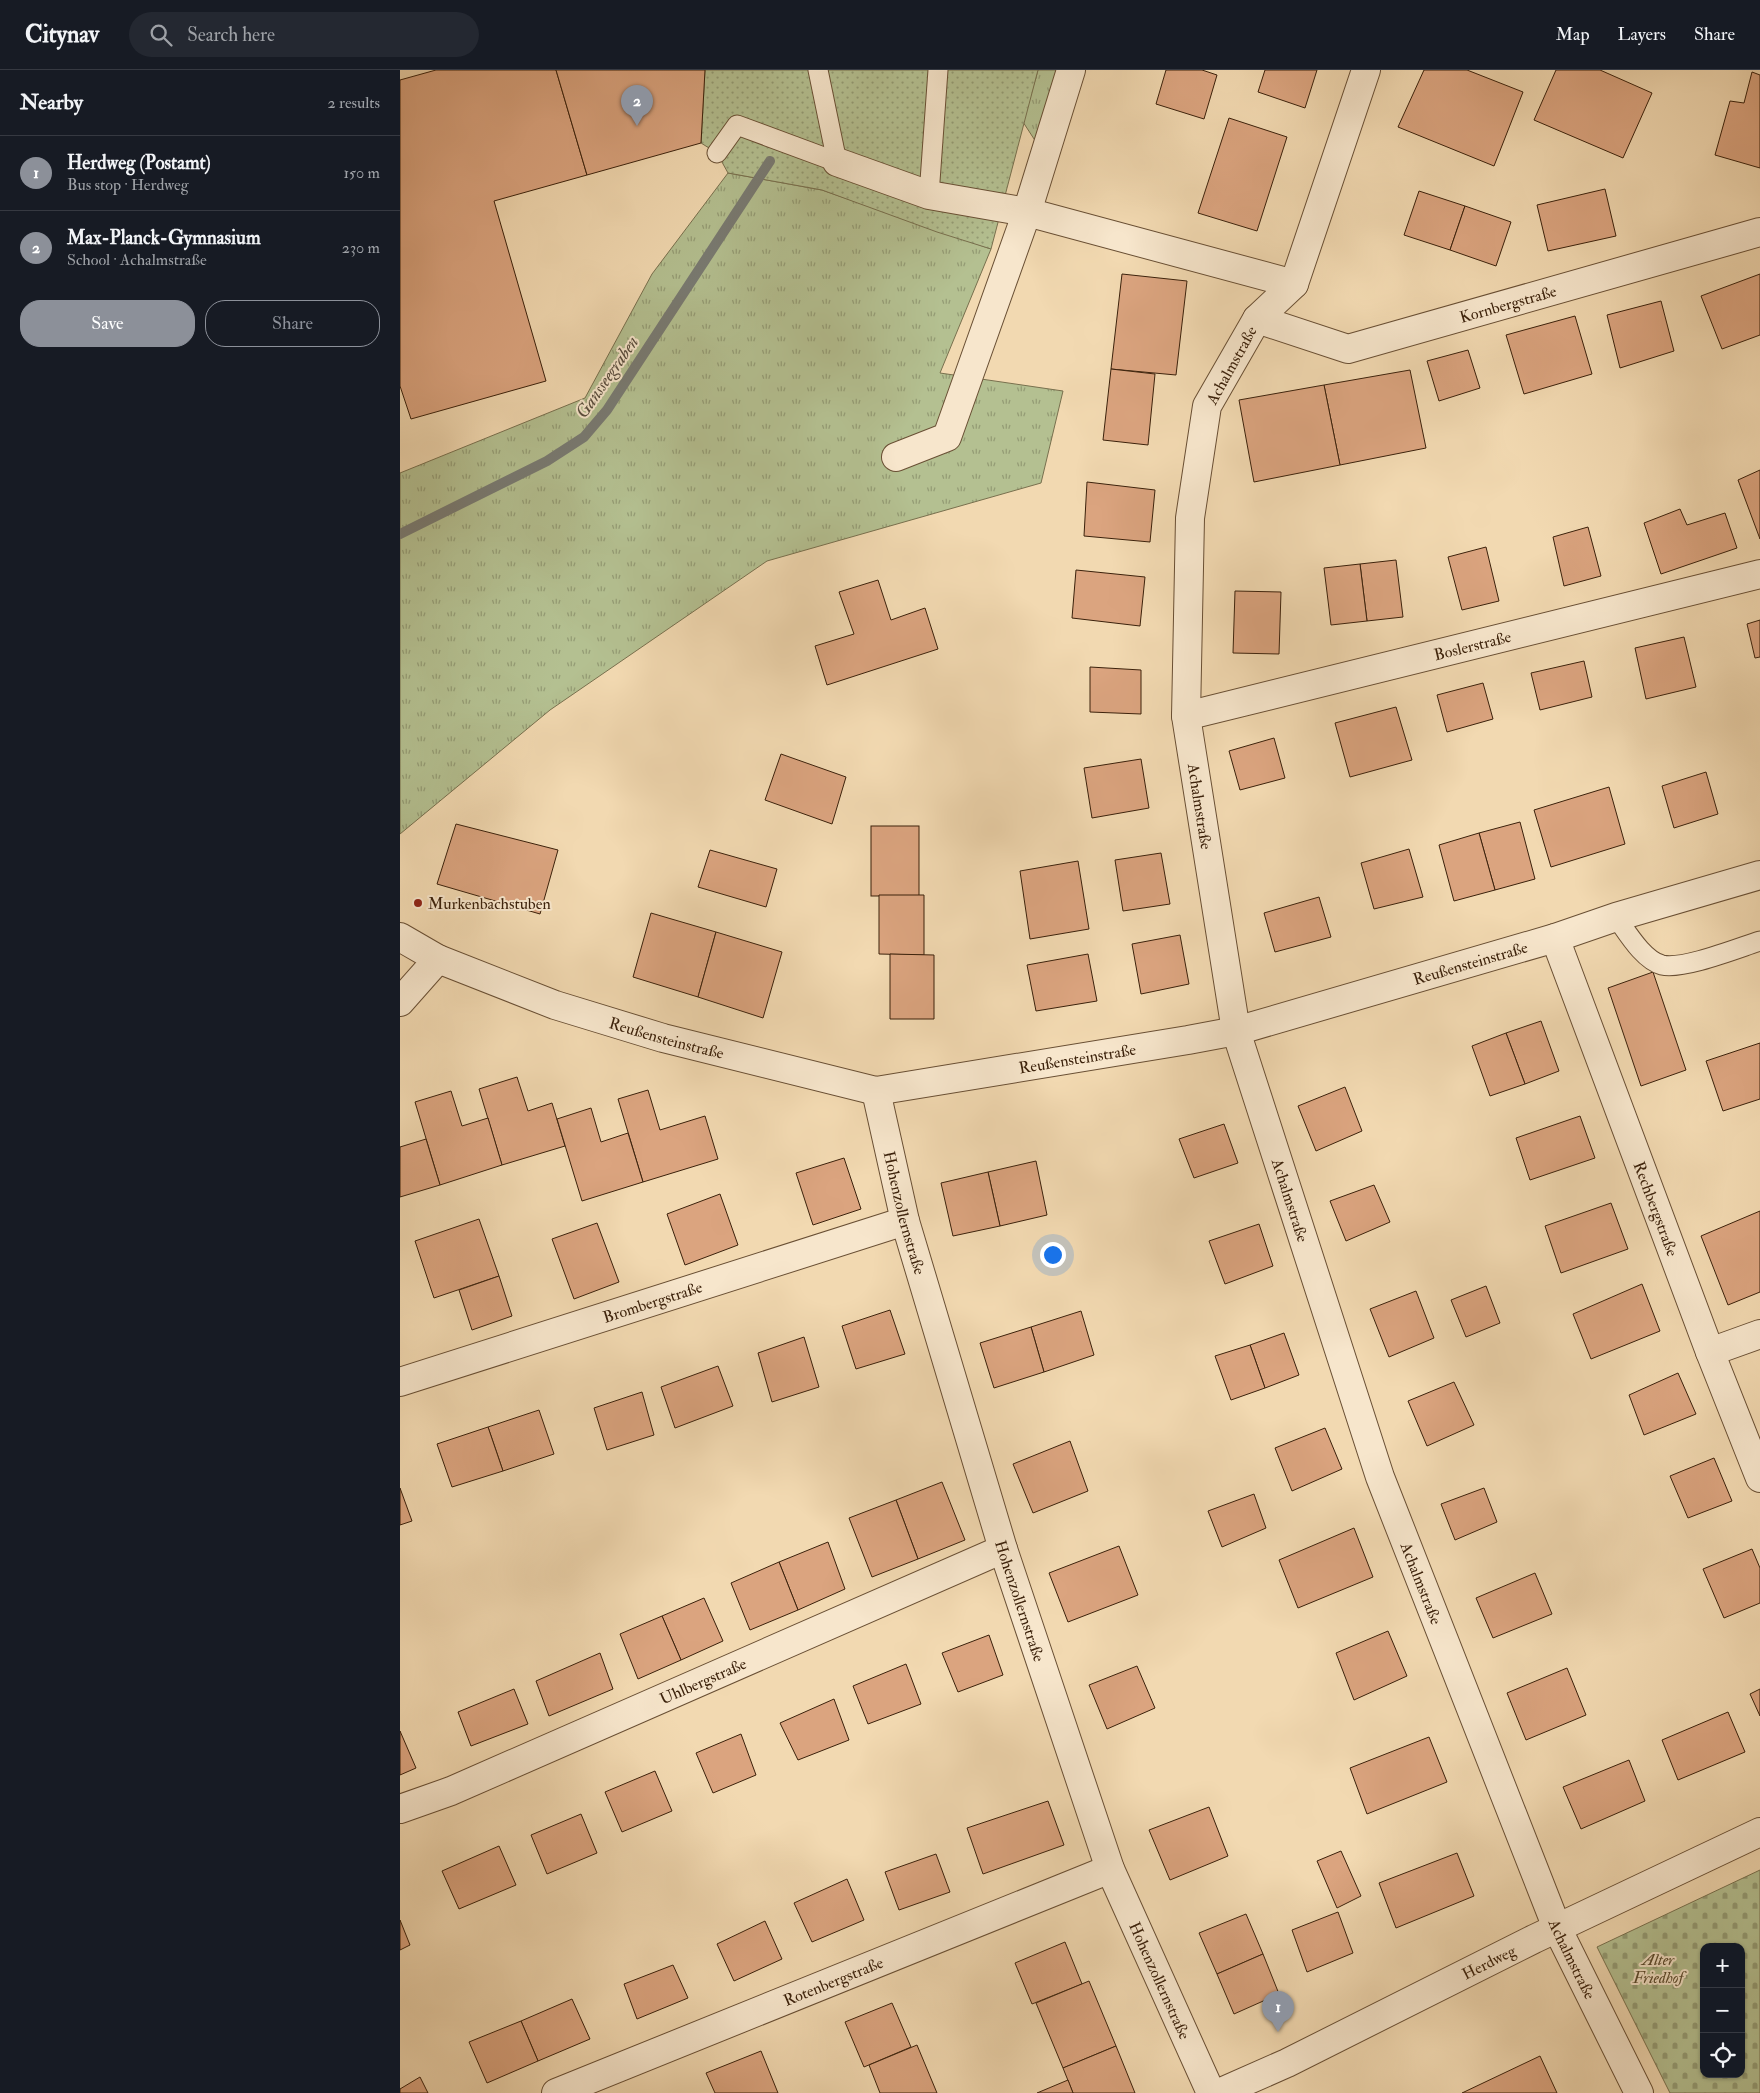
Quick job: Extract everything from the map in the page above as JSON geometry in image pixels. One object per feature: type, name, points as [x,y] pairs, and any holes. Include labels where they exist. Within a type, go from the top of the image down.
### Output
[{"type":"street","points":[[896,457],[947,437],[1027,212],[1071,70]]},
{"type":"street","name":"Achalmstraße","points":[[1366,70],[1294,284],[1257,319],[1207,406],[1190,518],[1186,716],[1236,1031],[1380,1478],[1557,1928],[1639,2093]]},
{"type":"street","points":[[838,162],[929,195],[1027,212],[1294,284]]},
{"type":"street","name":"Kornbergstraße","points":[[1257,319],[1348,349],[1760,232]]},
{"type":"street","name":"Boslerstraße","points":[[1186,716],[1760,574]]},
{"type":"street","name":"Reußensteinstraße","points":[[400,937],[438,959],[555,1005],[663,1038],[876,1091],[1236,1031],[1555,938],[1760,875]]},
{"type":"street","name":"Rechbergstraße","points":[[1555,938],[1710,1352],[1760,1478]]},
{"type":"street","points":[[400,1002],[438,959]]},
{"type":"street","name":"Hohenzollernstraße","points":[[876,1091],[905,1221],[1003,1548],[1110,1869],[1211,2093]]},
{"type":"street","name":"Brombergstraße","points":[[400,1382],[905,1221]]},
{"type":"street","points":[[1710,1352],[1760,1334]]},
{"type":"street","name":"Uhlbergstraße","points":[[400,1809],[451,1790],[1003,1548]]},
{"type":"street","name":"Herdweg","points":[[1218,2093],[1287,2063],[1557,1928],[1760,1832]]},
{"type":"street","name":"Rotenbergstraße","points":[[556,2093],[1110,1869]]},
{"type":"lane","points":[[818,70],[838,162]]},
{"type":"lane","points":[[929,195],[938,70]]},
{"type":"lane","points":[[717,153],[736,124],[838,162]]},
{"type":"lane","points":[[1616,918],[1643,953],[1661,964],[1678,964],[1705,958],[1760,941]]},
{"type":"green space","points":[[705,70],[1038,70],[991,249],[937,232],[822,190],[728,173],[717,153],[701,143]]},
{"type":"green space","points":[[1038,70],[1058,70],[1036,142],[1023,122]]},
{"type":"green space","points":[[728,173],[822,190],[991,249],[940,373],[1063,391],[1041,483],[767,561],[550,710],[400,834],[400,473],[585,398],[652,274]]},
{"type":"green space","name":"Alter Friedhof","points":[[1760,1870],[1760,2093],[1670,2093],[1597,1947]]},
{"type":"building","points":[[436,70],[556,70],[587,175],[494,201],[546,381],[411,419],[400,386],[400,80]]},
{"type":"building","points":[[556,70],[705,70],[701,143],[587,175]]},
{"type":"building","points":[[1166,70],[1202,70],[1217,75],[1204,119],[1156,104]]},
{"type":"building","points":[[1265,70],[1317,70],[1305,108],[1258,92]]},
{"type":"building","points":[[1424,70],[1467,70],[1523,92],[1494,166],[1398,127]]},
{"type":"building","points":[[1556,70],[1600,70],[1652,93],[1623,158],[1534,120]]},
{"type":"building","points":[[1752,72],[1760,75],[1760,168],[1715,155],[1730,101],[1744,103]]},
{"type":"building","points":[[1229,118],[1287,137],[1257,231],[1198,213]]},
{"type":"building","points":[[1605,189],[1616,236],[1548,251],[1537,205]]},
{"type":"building","points":[[1419,191],[1465,206],[1450,250],[1404,235]]},
{"type":"building","points":[[1465,206],[1511,222],[1496,266],[1450,250]]},
{"type":"building","points":[[1122,274],[1187,281],[1176,375],[1111,369]]},
{"type":"building","points":[[1760,274],[1760,335],[1722,349],[1701,296]]},
{"type":"building","points":[[1661,301],[1674,351],[1620,368],[1607,315]]},
{"type":"building","points":[[1575,316],[1592,374],[1524,394],[1506,335]]},
{"type":"building","points":[[1468,350],[1480,388],[1439,401],[1427,361]]},
{"type":"building","points":[[1111,369],[1155,374],[1148,445],[1103,440]]},
{"type":"building","points":[[1410,370],[1426,448],[1340,465],[1324,385]]},
{"type":"building","points":[[1324,385],[1340,465],[1254,482],[1239,400]]},
{"type":"building","points":[[1760,470],[1760,539],[1738,480]]},
{"type":"building","points":[[1087,482],[1155,490],[1150,542],[1084,536]]},
{"type":"building","points":[[1680,509],[1687,525],[1725,513],[1737,548],[1661,574],[1644,523]]},
{"type":"building","points":[[1588,527],[1601,576],[1564,586],[1553,537]]},
{"type":"building","points":[[1486,547],[1499,601],[1462,610],[1448,557]]},
{"type":"building","points":[[1396,560],[1403,617],[1367,621],[1360,564]]},
{"type":"building","points":[[1360,564],[1367,621],[1331,625],[1324,568]]},
{"type":"building","points":[[1076,570],[1145,577],[1140,626],[1072,618]]},
{"type":"building","points":[[878,580],[891,620],[925,608],[938,649],[827,685],[815,646],[854,634],[839,592]]},
{"type":"building","points":[[1235,591],[1281,592],[1279,654],[1233,653]]},
{"type":"building","points":[[1760,620],[1760,657],[1755,658],[1747,624]]},
{"type":"building","points":[[1684,637],[1696,687],[1646,699],[1635,648]]},
{"type":"building","points":[[1584,661],[1592,697],[1540,710],[1531,673]]},
{"type":"building","points":[[1090,667],[1141,670],[1141,714],[1090,712]]},
{"type":"building","points":[[1483,683],[1493,719],[1447,732],[1437,695]]},
{"type":"building","points":[[1396,707],[1412,760],[1350,777],[1335,723]]},
{"type":"building","points":[[1274,738],[1285,778],[1240,790],[1229,751]]},
{"type":"building","points":[[781,754],[846,777],[832,824],[765,800]]},
{"type":"building","points":[[1141,759],[1149,808],[1092,818],[1084,768]]},
{"type":"building","points":[[1706,772],[1718,814],[1674,828],[1662,786]]},
{"type":"building","points":[[1609,787],[1625,844],[1551,867],[1534,810]]},
{"type":"building","points":[[1520,822],[1535,879],[1495,890],[1479,833]]},
{"type":"building","points":[[456,824],[558,850],[540,914],[437,884]]},
{"type":"building","points":[[871,826],[919,826],[919,896],[871,896]]},
{"type":"building","points":[[1479,833],[1495,890],[1454,901],[1439,845]]},
{"type":"building","points":[[1409,849],[1423,897],[1374,909],[1361,863]]},
{"type":"building","points":[[710,850],[777,869],[766,907],[698,887]]},
{"type":"building","points":[[1161,853],[1170,904],[1123,911],[1115,860]]},
{"type":"building","points":[[1078,861],[1089,929],[1030,939],[1020,871]]},
{"type":"building","points":[[879,895],[924,895],[924,955],[879,954]]},
{"type":"building","points":[[1319,897],[1331,937],[1275,952],[1264,913]]},
{"type":"building","points":[[651,913],[716,932],[698,997],[633,977]]},
{"type":"building","points":[[716,932],[782,952],[763,1018],[698,997]]},
{"type":"building","points":[[1180,935],[1189,984],[1141,994],[1132,944]]},
{"type":"building","points":[[890,954],[934,955],[934,1019],[890,1019]]},
{"type":"building","points":[[1088,954],[1097,1001],[1036,1011],[1027,965]]},
{"type":"building","points":[[1653,972],[1686,1070],[1641,1086],[1608,988]]},
{"type":"building","points":[[1541,1021],[1559,1071],[1525,1084],[1506,1033]]},
{"type":"building","points":[[1506,1033],[1525,1084],[1490,1096],[1472,1046]]},
{"type":"building","points":[[1760,1043],[1760,1099],[1723,1111],[1706,1061]]},
{"type":"building","points":[[517,1077],[528,1111],[552,1103],[565,1146],[502,1165],[479,1089]]},
{"type":"building","points":[[1345,1087],[1362,1131],[1316,1151],[1298,1106]]},
{"type":"building","points":[[648,1090],[660,1130],[705,1116],[718,1159],[643,1182],[618,1099]]},
{"type":"building","points":[[451,1091],[462,1126],[488,1118],[502,1165],[440,1185],[415,1102]]},
{"type":"building","points":[[591,1108],[601,1142],[628,1133],[643,1182],[582,1201],[557,1119]]},
{"type":"building","points":[[1580,1116],[1595,1158],[1530,1180],[1516,1138]]},
{"type":"building","points":[[1224,1124],[1238,1163],[1194,1178],[1179,1139]]},
{"type":"building","points":[[426,1139],[440,1185],[400,1197],[400,1147]]},
{"type":"building","points":[[844,1158],[861,1209],[813,1225],[796,1173]]},
{"type":"building","points":[[1036,1161],[1047,1215],[1000,1226],[988,1172]]},
{"type":"building","points":[[988,1172],[1000,1226],[953,1236],[941,1183]]},
{"type":"building","points":[[1374,1185],[1390,1222],[1346,1241],[1330,1201]]},
{"type":"building","points":[[720,1194],[738,1245],[685,1265],[667,1214]]},
{"type":"building","points":[[1611,1203],[1628,1249],[1561,1273],[1545,1226]]},
{"type":"building","points":[[1760,1211],[1760,1292],[1728,1305],[1701,1236]]},
{"type":"building","points":[[479,1219],[499,1276],[434,1298],[415,1241]]},
{"type":"building","points":[[597,1223],[619,1282],[574,1299],[552,1239]]},
{"type":"building","points":[[1259,1224],[1273,1266],[1225,1284],[1209,1241]]},
{"type":"building","points":[[499,1276],[512,1316],[472,1330],[459,1290]]},
{"type":"building","points":[[1642,1284],[1660,1331],[1591,1359],[1573,1314]]},
{"type":"building","points":[[1486,1286],[1500,1323],[1466,1337],[1451,1300]]},
{"type":"building","points":[[1416,1291],[1434,1338],[1389,1357],[1370,1309]]},
{"type":"building","points":[[890,1310],[905,1354],[856,1369],[842,1326]]},
{"type":"building","points":[[1081,1311],[1094,1355],[1044,1372],[1031,1327]]},
{"type":"building","points":[[1031,1327],[1044,1372],[994,1388],[980,1343]]},
{"type":"building","points":[[1284,1333],[1299,1375],[1265,1388],[1250,1345]]},
{"type":"building","points":[[804,1337],[819,1387],[772,1402],[758,1353]]},
{"type":"building","points":[[1250,1345],[1265,1388],[1231,1400],[1215,1356]]},
{"type":"building","points":[[718,1366],[733,1406],[675,1428],[661,1387]]},
{"type":"building","points":[[1678,1373],[1696,1414],[1644,1435],[1629,1395]]},
{"type":"building","points":[[1454,1382],[1474,1425],[1427,1446],[1408,1401]]},
{"type":"building","points":[[642,1392],[654,1435],[607,1450],[594,1408]]},
{"type":"building","points":[[539,1410],[554,1454],[503,1471],[488,1427]]},
{"type":"building","points":[[488,1427],[503,1471],[452,1487],[437,1444]]},
{"type":"building","points":[[1325,1428],[1342,1469],[1292,1491],[1275,1448]]},
{"type":"building","points":[[1070,1441],[1088,1491],[1033,1513],[1013,1464]]},
{"type":"building","points":[[1714,1458],[1732,1501],[1688,1518],[1670,1476]]},
{"type":"building","points":[[942,1482],[965,1540],[918,1559],[896,1500]]},
{"type":"building","points":[[400,1488],[412,1521],[400,1525]]},
{"type":"building","points":[[1484,1488],[1497,1522],[1455,1540],[1441,1504]]},
{"type":"building","points":[[1254,1494],[1266,1528],[1222,1547],[1208,1511]]},
{"type":"building","points":[[896,1500],[918,1559],[872,1577],[849,1518]]},
{"type":"building","points":[[1354,1528],[1373,1577],[1298,1608],[1279,1560]]},
{"type":"building","points":[[828,1542],[845,1589],[798,1610],[779,1562]]},
{"type":"building","points":[[1119,1546],[1138,1595],[1068,1622],[1049,1573]]},
{"type":"building","points":[[1752,1549],[1760,1568],[1760,1603],[1724,1618],[1703,1569]]},
{"type":"building","points":[[779,1562],[798,1610],[750,1630],[731,1583]]},
{"type":"building","points":[[1535,1573],[1552,1614],[1493,1638],[1476,1598]]},
{"type":"building","points":[[704,1598],[723,1641],[681,1660],[662,1616]]},
{"type":"building","points":[[662,1616],[681,1660],[638,1679],[620,1634]]},
{"type":"building","points":[[1388,1631],[1407,1676],[1354,1700],[1336,1653]]},
{"type":"building","points":[[989,1635],[1003,1675],[958,1692],[942,1653]]},
{"type":"building","points":[[600,1653],[613,1689],[549,1716],[536,1681]]},
{"type":"building","points":[[906,1664],[921,1704],[868,1724],[853,1686]]},
{"type":"building","points":[[1137,1666],[1155,1708],[1107,1729],[1089,1685]]},
{"type":"building","points":[[1567,1668],[1586,1715],[1526,1740],[1507,1693]]},
{"type":"building","points":[[514,1689],[528,1724],[471,1746],[458,1712]]},
{"type":"building","points":[[1760,1689],[1760,1716],[1750,1694]]},
{"type":"building","points":[[834,1699],[849,1740],[798,1760],[780,1723]]},
{"type":"building","points":[[1728,1712],[1745,1752],[1678,1780],[1662,1740]]},
{"type":"building","points":[[400,1731],[416,1768],[400,1775]]},
{"type":"building","points":[[741,1734],[756,1775],[713,1793],[696,1753]]},
{"type":"building","points":[[1429,1737],[1447,1782],[1367,1814],[1350,1768]]},
{"type":"building","points":[[1629,1760],[1645,1801],[1581,1829],[1563,1787]]},
{"type":"building","points":[[655,1771],[672,1811],[622,1832],[605,1792]]},
{"type":"building","points":[[1048,1801],[1064,1845],[983,1874],[967,1828]]},
{"type":"building","points":[[1209,1807],[1228,1856],[1170,1880],[1149,1830]]},
{"type":"building","points":[[581,1814],[597,1853],[547,1874],[531,1835]]},
{"type":"building","points":[[499,1846],[516,1885],[459,1909],[442,1871]]},
{"type":"building","points":[[1341,1851],[1361,1896],[1337,1908],[1317,1861]]},
{"type":"building","points":[[1457,1853],[1474,1896],[1396,1928],[1379,1883]]},
{"type":"building","points":[[936,1854],[950,1892],[899,1910],[885,1872]]},
{"type":"building","points":[[847,1879],[864,1920],[812,1942],[794,1903]]},
{"type":"building","points":[[1338,1912],[1353,1953],[1307,1972],[1292,1930]]},
{"type":"building","points":[[1246,1914],[1263,1954],[1217,1974],[1199,1933]]},
{"type":"building","points":[[400,1920],[410,1945],[400,1950]]},
{"type":"building","points":[[765,1921],[782,1959],[734,1981],[717,1944]]},
{"type":"building","points":[[1065,1942],[1082,1984],[1032,2004],[1015,1963]]},
{"type":"building","points":[[1263,1954],[1279,1994],[1234,2014],[1217,1974]]},
{"type":"building","points":[[673,1965],[688,1998],[637,2019],[624,1984]]},
{"type":"building","points":[[1089,1981],[1116,2046],[1063,2068],[1036,2003]]},
{"type":"building","points":[[572,1999],[590,2039],[538,2061],[521,2021]]},
{"type":"building","points":[[892,2003],[911,2047],[864,2067],[845,2022]]},
{"type":"building","points":[[521,2021],[538,2061],[487,2083],[469,2042]]},
{"type":"building","points":[[917,2045],[937,2093],[880,2093],[869,2065]]},
{"type":"building","points":[[1116,2046],[1135,2093],[1073,2093],[1063,2068]]},
{"type":"building","points":[[761,2051],[778,2093],[715,2093],[706,2073]]},
{"type":"building","points":[[1540,2056],[1557,2093],[1462,2093]]},
{"type":"building","points":[[420,2077],[428,2093],[400,2093],[400,2089]]},
{"type":"building","points":[[1068,2080],[1073,2093],[1037,2093]]},
{"type":"waterway","name":"Gansseegraben","points":[[400,534],[547,461],[584,437],[607,410],[770,161]]},
{"type":"place","name":"Max-Planck-Gymnasium","points":[[637,126]]},
{"type":"place","name":"Murkenbachstuben","points":[[418,903]]},
{"type":"place","name":"Herdweg (Postamt)","points":[[1278,2032]]}]
